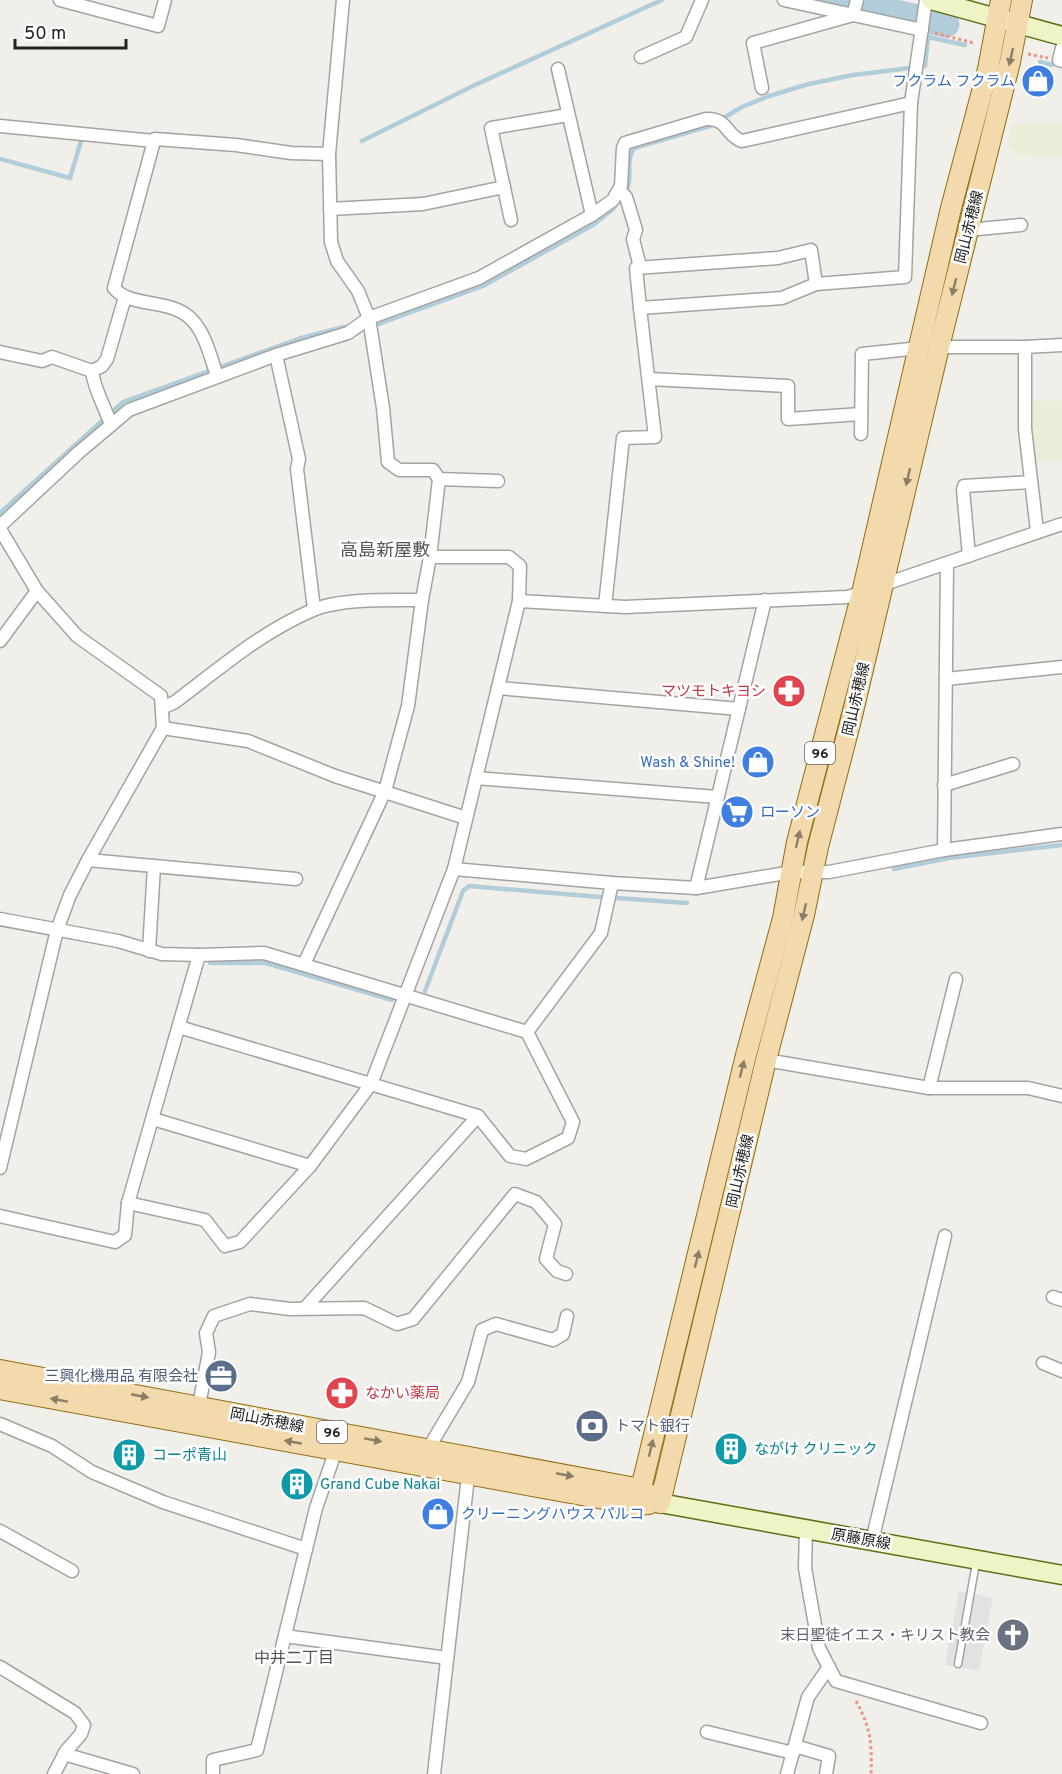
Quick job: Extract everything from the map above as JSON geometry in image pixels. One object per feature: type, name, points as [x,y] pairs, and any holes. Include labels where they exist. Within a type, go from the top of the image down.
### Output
[{"type":"main road","name":"岡山赤穂線","points":[[639,1497],[746,1055],[783,918],[797,842],[862,592],[930,348],[968,230],[1022,0]]},
{"type":"main road","points":[[936,3],[999,9],[1018,24],[1062,36]]},
{"type":"main road","name":"岡山赤穂線","points":[[0,1389],[197,1416],[639,1497],[660,1503],[882,585],[930,348],[951,208],[988,69],[999,9]]},
{"type":"main road","name":"岡山赤穂線","points":[[0,1370],[197,1416]]},
{"type":"main road","name":"岡山赤穂線","points":[[339,1442],[428,1449],[469,1466]]},
{"type":"main road","name":"原藤原線","points":[[660,1503],[1062,1575]]},
{"type":"street","points":[[60,0],[158,26],[165,0]]},
{"type":"street","points":[[304,964],[385,791],[408,706],[439,478],[433,470],[399,470],[388,462],[383,408],[369,318],[358,291],[337,261],[331,242],[329,154],[343,0]]},
{"type":"street","points":[[641,57],[686,37],[702,0]]},
{"type":"street","points":[[784,0],[922,27]]},
{"type":"street","points":[[853,14],[857,0]]},
{"type":"street","points":[[640,308],[782,297],[816,284],[905,277],[911,104],[922,27],[936,3]]},
{"type":"street","points":[[762,88],[753,43],[853,14]]},
{"type":"street","points":[[558,69],[592,215]]},
{"type":"street","points":[[640,267],[633,239],[636,230],[623,193],[625,143],[706,119],[720,121],[742,141],[911,104]]},
{"type":"street","points":[[511,220],[491,128],[568,115]]},
{"type":"street","points":[[0,126],[153,141],[155,139],[236,145],[291,153],[329,154]]},
{"type":"street","points":[[153,141],[114,288],[120,296],[164,305],[176,309],[193,320],[201,332],[215,372]]},
{"type":"street","points":[[330,209],[423,204],[504,188]]},
{"type":"street","points":[[0,1168],[57,930],[70,895],[88,860],[163,728],[161,696],[77,636],[37,591],[1,531],[109,419],[215,372],[348,333],[369,318],[479,278],[592,215],[623,193]]},
{"type":"street","points":[[968,230],[1021,225]]},
{"type":"street","points":[[605,606],[623,438],[655,437],[636,268],[778,258],[812,250],[816,284]]},
{"type":"street","points":[[0,352],[42,361],[52,357],[92,370],[102,366],[111,351],[125,297]]},
{"type":"street","points":[[861,434],[862,354],[930,348],[1025,347],[1062,343]]},
{"type":"street","points":[[1025,347],[1025,429],[1037,531]]},
{"type":"street","points":[[276,355],[299,459],[297,469],[314,609]]},
{"type":"street","points":[[92,370],[94,384],[109,419]]},
{"type":"street","points":[[649,379],[788,386],[788,419],[861,414]]},
{"type":"street","points":[[439,478],[498,481]]},
{"type":"street","points":[[969,556],[964,486],[1031,482]]},
{"type":"street","points":[[882,585],[1062,524]]},
{"type":"street","points":[[128,1203],[205,1220],[225,1246],[240,1242],[310,1166],[371,1084],[407,996],[454,869],[519,602],[520,566],[509,557],[430,557]]},
{"type":"street","points":[[944,850],[947,564]]},
{"type":"street","points":[[0,641],[37,591]]},
{"type":"street","points":[[519,602],[605,606],[847,597],[862,592]]},
{"type":"street","points":[[162,708],[175,702],[249,645],[314,609],[339,604],[387,600],[422,600]]},
{"type":"street","points":[[696,888],[765,600]]},
{"type":"street","points":[[946,679],[1062,667]]},
{"type":"street","points":[[498,688],[739,709]]},
{"type":"street","points":[[163,728],[248,741],[335,776],[466,818]]},
{"type":"street","points":[[945,785],[1013,764]]},
{"type":"street","points":[[476,778],[717,797]]},
{"type":"street","points":[[454,869],[696,888],[792,872],[829,872],[944,850],[1062,834]]},
{"type":"street","points":[[88,860],[296,879]]},
{"type":"street","points":[[149,951],[154,866]]},
{"type":"street","points":[[527,1032],[601,933],[612,883]]},
{"type":"street","points":[[0,919],[118,941],[162,954],[264,953],[527,1032],[573,1122],[568,1138],[526,1159],[510,1156],[478,1116],[179,1027]]},
{"type":"street","points":[[0,1216],[116,1242],[126,1235],[128,1203],[199,955]]},
{"type":"street","points":[[929,1088],[956,979]]},
{"type":"street","points":[[766,1060],[929,1088],[1028,1088],[1062,1096]]},
{"type":"street","points":[[305,1308],[478,1116]]},
{"type":"street","points":[[153,1119],[310,1166]]},
{"type":"street","points":[[197,1416],[209,1352],[206,1333],[214,1316],[250,1304],[290,1310],[364,1308],[397,1324],[413,1319],[515,1194],[536,1203],[555,1224],[546,1258],[557,1271],[566,1274]]},
{"type":"street","points":[[872,1541],[945,1236]]},
{"type":"street","points":[[428,1449],[468,1382],[482,1330],[496,1324],[553,1340],[563,1334],[567,1316]]},
{"type":"street","points":[[1043,1363],[1062,1371]]},
{"type":"street","points":[[0,1425],[52,1446],[92,1472],[163,1502],[306,1550]]},
{"type":"street","points":[[213,1774],[213,1760],[257,1750],[316,1508],[339,1442]]},
{"type":"street","points":[[434,1774],[469,1466]]},
{"type":"street","points":[[806,1529],[806,1568],[819,1648],[836,1681],[981,1723]]},
{"type":"street","points":[[0,1530],[72,1571]]},
{"type":"street","points":[[285,1636],[447,1658]]},
{"type":"street","points":[[0,1667],[75,1713],[84,1725],[81,1734],[64,1754],[54,1774]]},
{"type":"street","points":[[787,1774],[808,1697],[829,1667]]},
{"type":"street","points":[[707,1732],[829,1756],[826,1774]]},
{"type":"street","points":[[64,1754],[133,1774]]},
{"type":"lane","points":[[958,1664],[977,1560]]},
{"type":"path","points":[[922,27],[974,43]]},
{"type":"path","points":[[1028,54],[1061,57]]},
{"type":"path","points":[[846,1684],[868,1721],[872,1774]]},
{"type":"green space","points":[[1062,122],[1062,158],[1016,155],[1015,149],[1008,148],[1012,124]]},
{"type":"green space","points":[[1029,401],[1062,401],[1062,462],[1037,462],[1035,445],[1030,440]]},
{"type":"shaded area","points":[[959,1591],[993,1598],[979,1671],[945,1665]]},
{"type":"waterway","points":[[362,141],[475,85],[662,0]]},
{"type":"waterway","points":[[835,0],[946,24]]},
{"type":"waterway","points":[[923,66],[925,66],[928,37],[965,45]]},
{"type":"waterway","points":[[1040,62],[1052,65]]},
{"type":"waterway","points":[[624,194],[629,183],[630,159],[634,148],[710,126],[742,107],[809,84],[853,75],[910,68]]},
{"type":"waterway","points":[[0,159],[70,178],[81,141]]},
{"type":"waterway","points":[[376,325],[483,286],[593,225],[613,209],[619,201]]},
{"type":"waterway","points":[[0,513],[123,402],[301,338],[344,327]]},
{"type":"waterway","points":[[894,869],[949,858],[1062,845]]},
{"type":"waterway","points":[[425,991],[463,891],[469,886],[600,897]]},
{"type":"waterway","points":[[616,898],[687,903]]},
{"type":"waterway","points":[[210,963],[266,963],[392,1000]]},
{"type":"place","name":"フクラム フクラム","points":[[1038,81]]},
{"type":"place","name":"マツモトキヨシ","points":[[789,691]]},
{"type":"place","name":"Wash & Shine!","points":[[758,762]]},
{"type":"place","name":"ローソン","points":[[737,812]]},
{"type":"place","name":"三興化機用品 有限会社","points":[[221,1376]]},
{"type":"place","name":"なかい薬局","points":[[342,1393]]},
{"type":"place","name":"トマト銀行","points":[[592,1426]]},
{"type":"place","name":"ながけ クリニック","points":[[731,1449]]},
{"type":"place","name":"コーポ青山","points":[[129,1455]]},
{"type":"place","name":"Grand Cube Nakai","points":[[297,1484]]},
{"type":"place","name":"クリーニングハウス パルコ","points":[[438,1514]]},
{"type":"place","name":"末日聖徒イエス・キリスト教会","points":[[1013,1635]]},
{"type":"district","name":"高島新屋敷","points":[[385,550]]},
{"type":"district","name":"中井二丁目","points":[[294,1657]]}]
